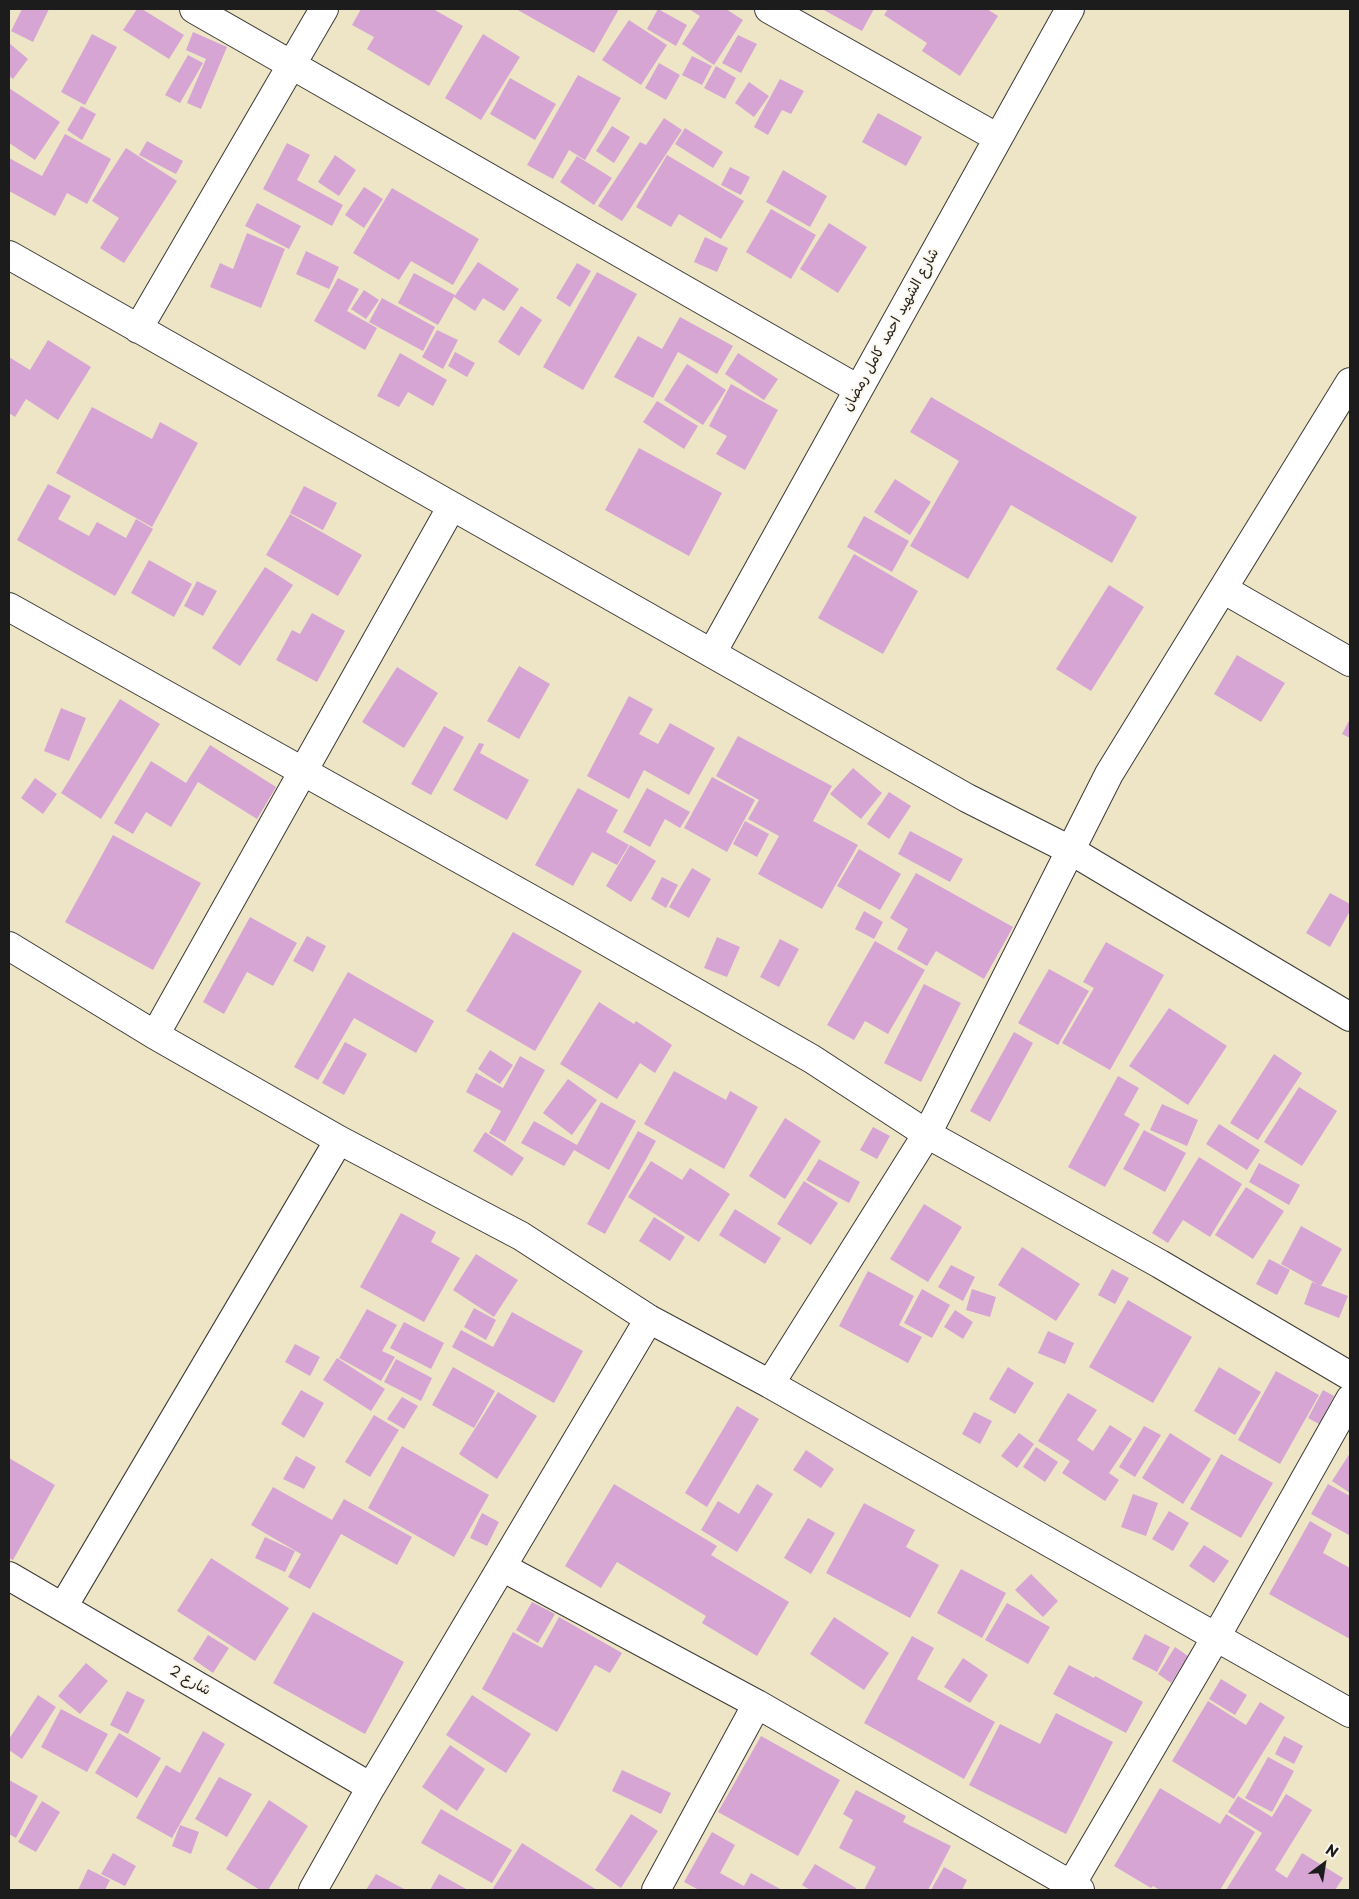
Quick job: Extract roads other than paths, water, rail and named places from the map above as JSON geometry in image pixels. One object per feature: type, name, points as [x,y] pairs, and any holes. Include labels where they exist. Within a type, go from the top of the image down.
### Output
[{"type":"street","points":[[194,9],[858,390]]},
{"type":"street","points":[[138,329],[324,9]]},
{"type":"street","points":[[769,9],[998,138]]},
{"type":"street","name":"شارع الشهيد احمد كامل رمضان","points":[[712,653],[1070,9]]},
{"type":"street","points":[[9,255],[967,798],[1070,850],[1350,1018]]},
{"type":"street","points":[[770,1384],[927,1134],[1109,774],[1348,390]]},
{"type":"street","points":[[156,1035],[452,506]]},
{"type":"street","points":[[1223,589],[1350,662]]},
{"type":"street","points":[[9,607],[812,1059],[927,1134],[1160,1264],[1350,1376]]},
{"type":"street","points":[[9,946],[156,1035],[339,1140],[521,1236],[649,1319],[770,1384],[1350,1713]]},
{"type":"street","points":[[63,1607],[339,1140]]},
{"type":"street","points":[[313,1890],[371,1787],[649,1319]]},
{"type":"street","points":[[502,1567],[757,1704],[1073,1889],[1350,1399]]},
{"type":"street","name":"شارع 2","points":[[9,1576],[371,1787]]},
{"type":"street","points":[[656,1890],[757,1704]]}]
